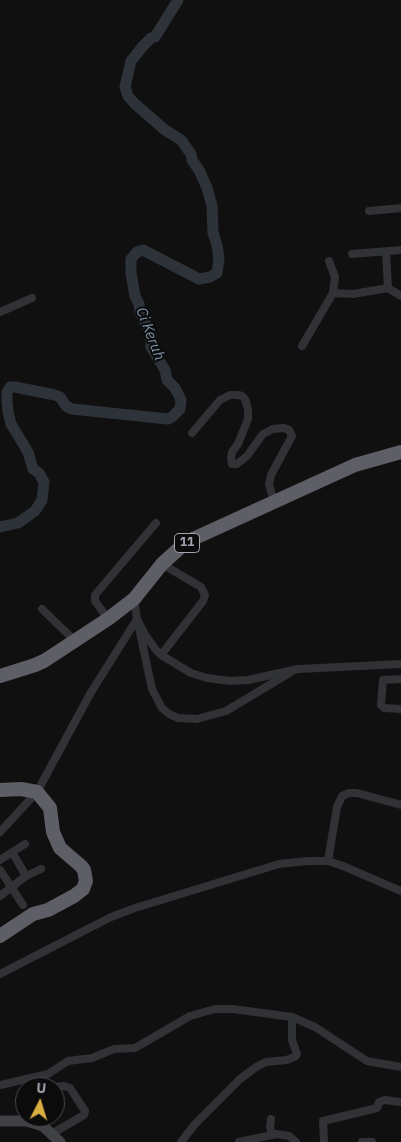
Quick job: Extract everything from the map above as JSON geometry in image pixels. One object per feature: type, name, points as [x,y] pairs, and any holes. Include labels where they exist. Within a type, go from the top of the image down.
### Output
[{"type":"highway","name":"11","points":[[0,676],[35,665],[108,619],[134,599],[162,564],[184,544],[194,538],[355,465],[401,452]]},
{"type":"highway","points":[[0,790],[21,789],[38,792],[50,808],[52,832],[60,848],[84,870],[86,876],[86,885],[74,896],[48,910],[33,914],[0,936]]},
{"type":"street","points":[[369,211],[401,208]]},
{"type":"street","points":[[352,254],[401,250]]},
{"type":"street","points":[[386,252],[388,288]]},
{"type":"street","points":[[302,346],[333,293],[335,277],[329,261]]},
{"type":"street","points":[[333,293],[353,294],[388,288],[401,296]]},
{"type":"street","points":[[0,312],[32,298]]},
{"type":"street","points":[[192,433],[220,400],[230,395],[238,394],[245,399],[248,419],[238,444],[232,452],[232,464],[237,464],[246,456],[263,434],[273,429],[284,428],[289,430],[292,436],[271,475],[269,484],[274,502]]},
{"type":"street","points":[[108,619],[95,601],[94,595],[156,523]]},
{"type":"street","points":[[161,655],[206,595],[201,587],[162,564]]},
{"type":"street","points":[[134,599],[136,619],[152,689],[162,708],[178,718],[198,719],[226,711],[298,668]]},
{"type":"street","points":[[42,609],[75,641]]},
{"type":"street","points":[[136,619],[161,655],[191,672],[207,678],[230,681],[248,680],[298,668],[401,664]]},
{"type":"street","points":[[0,832],[38,792],[90,694],[136,619]]},
{"type":"street","points":[[401,679],[382,680],[381,705],[384,708],[401,709]]},
{"type":"street","points":[[328,861],[337,807],[342,796],[349,793],[357,793],[401,805]]},
{"type":"street","points":[[0,860],[25,844]]},
{"type":"street","points":[[12,852],[26,876]]},
{"type":"street","points":[[0,974],[58,945],[95,923],[136,908],[279,864],[328,861],[401,891]]},
{"type":"street","points":[[0,896],[26,876],[41,869]]},
{"type":"street","points":[[0,870],[23,904]]},
{"type":"street","points":[[0,1085],[48,1074],[68,1061],[92,1058],[114,1049],[135,1048],[190,1016],[215,1009],[233,1009],[292,1016],[315,1027],[366,1061],[401,1067]]},
{"type":"street","points":[[181,1142],[195,1124],[240,1079],[256,1067],[266,1062],[287,1060],[296,1056],[292,1040],[292,1016]]},
{"type":"street","points":[[0,1121],[27,1121],[43,1126],[56,1138],[84,1115],[84,1111],[70,1088],[65,1086]]},
{"type":"street","points":[[324,1142],[322,1122],[324,1120],[377,1108],[379,1102],[385,1100],[401,1102]]},
{"type":"street","points":[[271,1119],[272,1135]]},
{"type":"street","points":[[239,1142],[272,1135],[289,1136],[296,1142]]},
{"type":"street","points":[[362,1142],[372,1142]]},
{"type":"waterway","name":"Ci Keruh","points":[[0,527],[18,523],[35,511],[42,500],[44,482],[39,473],[33,469],[28,452],[11,424],[7,400],[7,392],[10,387],[55,395],[60,397],[66,406],[72,409],[168,419],[180,409],[181,400],[175,388],[167,380],[165,370],[151,347],[151,335],[135,296],[131,273],[131,259],[137,252],[143,250],[199,279],[210,277],[217,273],[219,259],[213,233],[212,206],[199,170],[181,140],[165,130],[134,103],[128,96],[125,87],[131,61],[143,46],[151,38],[155,37],[178,0]]}]
